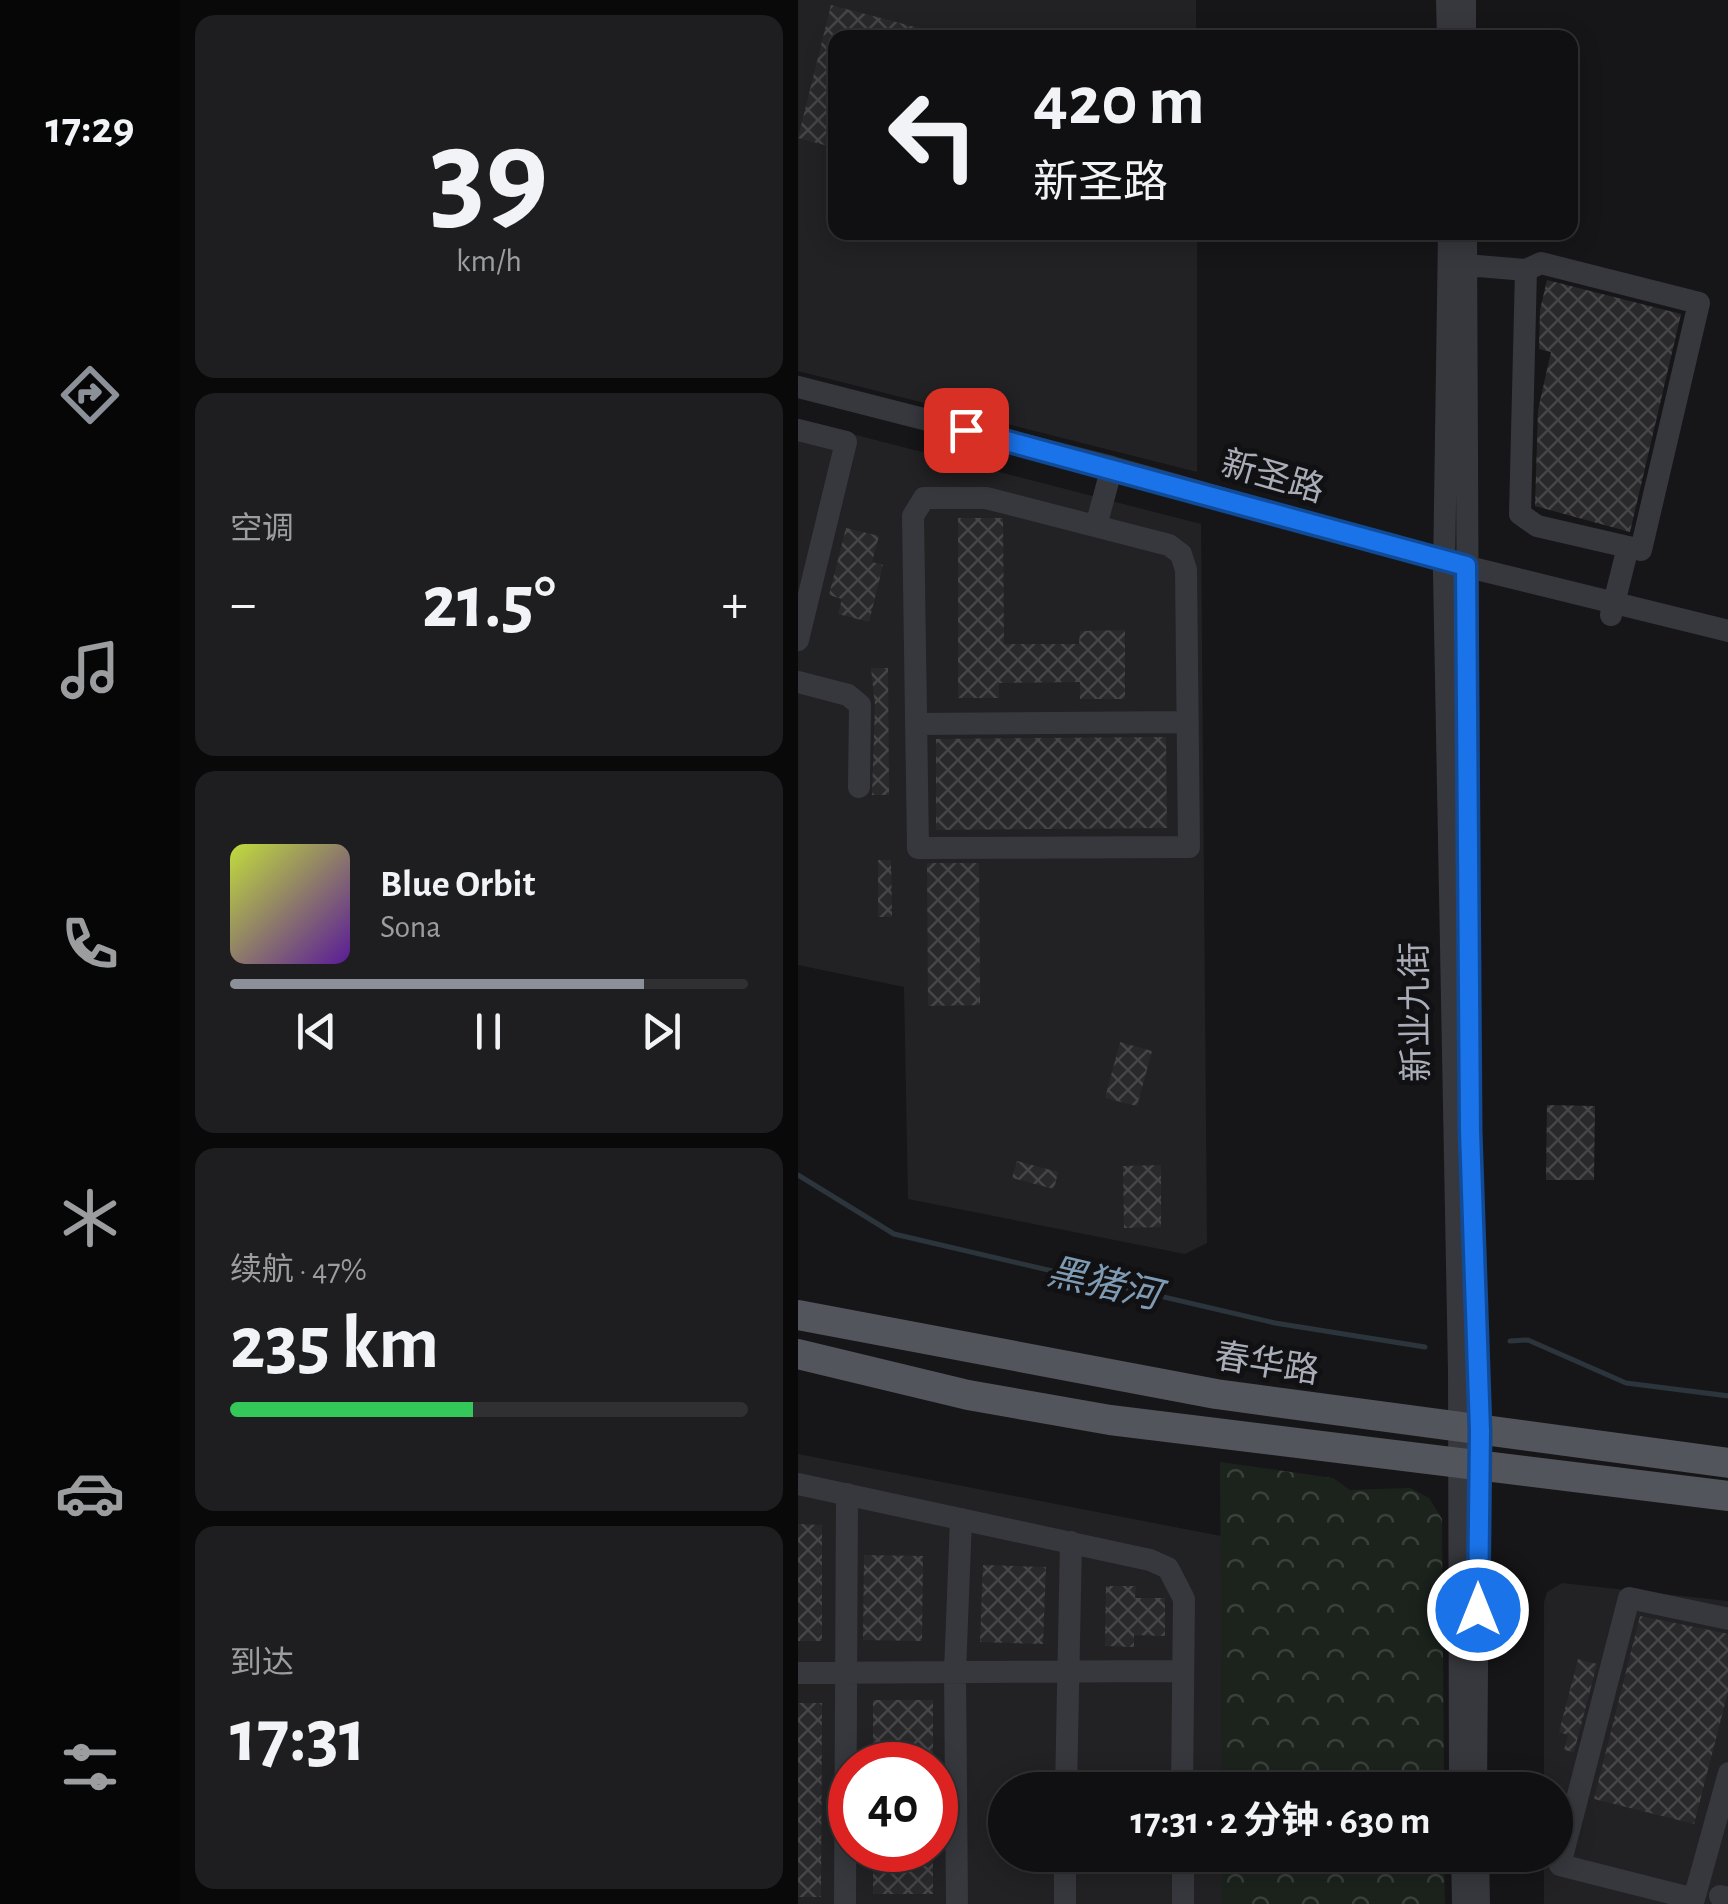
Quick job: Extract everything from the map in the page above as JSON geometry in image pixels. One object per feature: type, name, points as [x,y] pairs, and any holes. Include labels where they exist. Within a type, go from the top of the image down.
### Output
[{"type":"main road","points":[[798,1302],[860,1324]]},
{"type":"main road","name":"春华路","points":[[798,1315],[1216,1394],[1728,1462]]},
{"type":"main road","points":[[798,1354],[853,1370],[1110,1420],[1728,1496]]},
{"type":"main road","points":[[798,1367],[853,1370]]},
{"type":"street","points":[[1447,0],[1448,30]]},
{"type":"street","points":[[1465,0],[1465,30]]},
{"type":"street","name":"新业九街","points":[[1452,240],[1458,264]]},
{"type":"street","name":"新业九街","points":[[1460,1772],[1469,1430],[1470,1131],[1455,570],[1458,264],[1464,240]]},
{"type":"street","points":[[1458,264],[1526,270],[1540,264],[1699,302],[1641,550],[1537,526],[1520,514],[1526,270]]},
{"type":"street","name":"新圣路","points":[[798,387],[856,408],[1455,570],[1728,631]]},
{"type":"street","name":"新圣路","points":[[798,401],[856,408]]},
{"type":"street","points":[[798,640],[856,408]]},
{"type":"street","points":[[798,430],[846,442]]},
{"type":"street","points":[[1096,526],[1110,474]]},
{"type":"street","points":[[924,498],[986,498],[1096,526],[1169,545],[1181,554],[1186,570],[1188,847],[918,848],[913,516],[924,498]]},
{"type":"street","points":[[1612,608],[1628,547]]},
{"type":"street","name":"新圣路","points":[[1612,608],[1728,644]]},
{"type":"street","points":[[798,682],[848,695],[860,706],[859,787]]},
{"type":"street","points":[[916,724],[1187,722]]},
{"type":"street","name":"新业九街","points":[[1468,1464],[1476,1772]]},
{"type":"street","points":[[798,1484],[1071,1542],[1168,1568],[1184,1600],[1182,1772]]},
{"type":"street","points":[[844,1904],[848,1494]]},
{"type":"street","points":[[958,1904],[955,1672],[960,1518]]},
{"type":"street","points":[[1066,1772],[1071,1542]]},
{"type":"street","points":[[1573,1783],[1629,1598],[1728,1619]]},
{"type":"street","points":[[798,1673],[1181,1671]]},
{"type":"street","points":[[1573,1867],[1694,1899],[1728,1773]]},
{"type":"street","points":[[1065,1904],[1066,1872]]},
{"type":"street","points":[[1182,1872],[1183,1904]]},
{"type":"street","points":[[1462,1872],[1463,1904]]},
{"type":"street","points":[[1478,1872],[1479,1904]]},
{"type":"shaded area","points":[[798,0],[1196,0],[1196,30],[828,30],[828,240],[1197,240],[1197,472],[798,371]]},
{"type":"shaded area","points":[[798,420],[1201,524],[1207,1243],[1185,1254],[908,1199],[904,987],[798,965]]},
{"type":"shaded area","points":[[798,1454],[1221,1536],[1222,1772],[988,1772],[988,1872],[1222,1872],[1222,1904],[798,1904]]},
{"type":"shaded area","points":[[1562,1583],[1728,1601],[1728,1904],[1544,1904],[1544,1872],[1573,1872],[1573,1772],[1544,1772],[1547,1592]]},
{"type":"green space","points":[[1220,1462],[1333,1478],[1350,1490],[1410,1488],[1429,1498],[1442,1519],[1444,1772],[1222,1772]]},
{"type":"green space","points":[[1222,1872],[1444,1872],[1445,1904],[1222,1904]]},
{"type":"building","points":[[831,5],[927,30],[828,30],[828,146],[798,138]]},
{"type":"building","points":[[1547,280],[1681,314],[1630,532],[1535,506],[1538,410],[1551,352],[1539,349],[1540,310]]},
{"type":"building","points":[[958,518],[1003,518],[1004,644],[1079,644],[1080,631],[1125,630],[1125,699],[1080,699],[1080,682],[999,683],[999,698],[958,698]]},
{"type":"building","points":[[846,528],[879,536],[872,562],[883,565],[869,622],[838,614],[842,599],[829,595]]},
{"type":"building","points":[[871,668],[888,668],[889,795],[872,795],[875,705]]},
{"type":"building","points":[[1166,737],[1167,828],[936,830],[936,739]]},
{"type":"building","points":[[878,860],[891,860],[892,917],[878,917]]},
{"type":"building","points":[[927,863],[979,863],[980,1005],[928,1006]]},
{"type":"building","points":[[1120,1042],[1152,1051],[1137,1106],[1105,1098]]},
{"type":"building","points":[[1547,1105],[1595,1106],[1594,1180],[1546,1180]]},
{"type":"building","points":[[1017,1161],[1058,1172],[1054,1189],[1012,1178]]},
{"type":"building","points":[[1161,1165],[1161,1227],[1124,1228],[1123,1166]]},
{"type":"building","points":[[798,1524],[822,1525],[822,1641],[798,1641]]},
{"type":"building","points":[[864,1555],[923,1556],[922,1641],[863,1640]]},
{"type":"building","points":[[983,1565],[1046,1567],[1043,1644],[980,1642]]},
{"type":"building","points":[[1106,1586],[1136,1586],[1135,1598],[1165,1598],[1165,1636],[1134,1635],[1134,1647],[1105,1646]]},
{"type":"building","points":[[1640,1616],[1729,1634],[1729,1688],[1694,1824],[1594,1799]]},
{"type":"building","points":[[1578,1659],[1597,1664],[1574,1752],[1564,1750],[1568,1735],[1559,1732]]},
{"type":"building","points":[[873,1700],[933,1700],[933,1742],[873,1742]]},
{"type":"building","points":[[798,1703],[822,1703],[821,1897],[798,1897]]},
{"type":"building","points":[[873,1872],[933,1872],[933,1894],[873,1894]]},
{"type":"waterway","name":"黑猪河","points":[[798,1175],[894,1234],[1275,1323],[1425,1347]]},
{"type":"waterway","points":[[1510,1341],[1528,1340],[1626,1383],[1729,1396]]},
{"type":"route","points":[[966,430],[1466,566],[1470,1131],[1480,1431],[1478,1610]]}]
